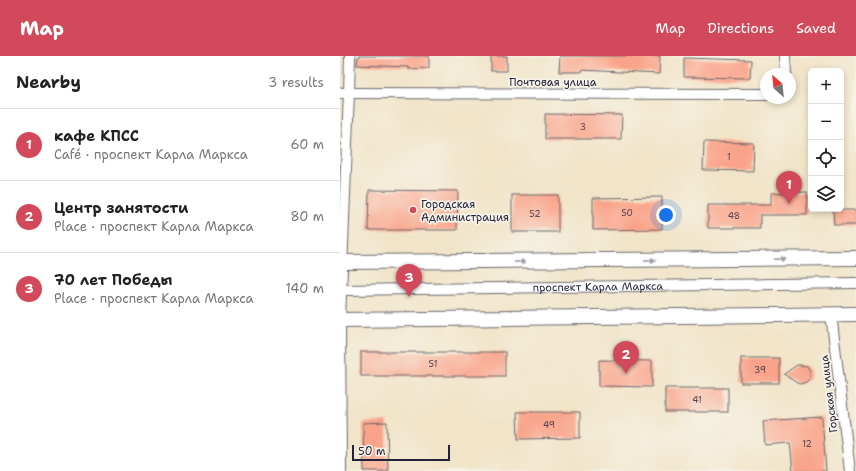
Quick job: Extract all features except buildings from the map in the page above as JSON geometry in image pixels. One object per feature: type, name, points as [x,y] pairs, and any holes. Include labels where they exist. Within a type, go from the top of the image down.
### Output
[{"type":"street","points":[[341,471],[341,262],[345,93],[350,56]]},
{"type":"street","points":[[785,56],[786,68]]},
{"type":"street","name":"Почтовая улица","points":[[345,93],[760,94]]},
{"type":"street","points":[[341,262],[856,258]]},
{"type":"street","name":"проспект Карла Маркса","points":[[341,290],[856,282]]},
{"type":"street","name":"Горская улица","points":[[831,314],[850,471]]},
{"type":"street","points":[[340,320],[856,314]]},
{"type":"place","name":"кафе КПСС","points":[[789,204]]},
{"type":"place","name":"Городская Администрация","points":[[413,210]]},
{"type":"place","name":"70 лет Победы","points":[[409,297]]},
{"type":"place","name":"Центр занятости","points":[[626,374]]}]
